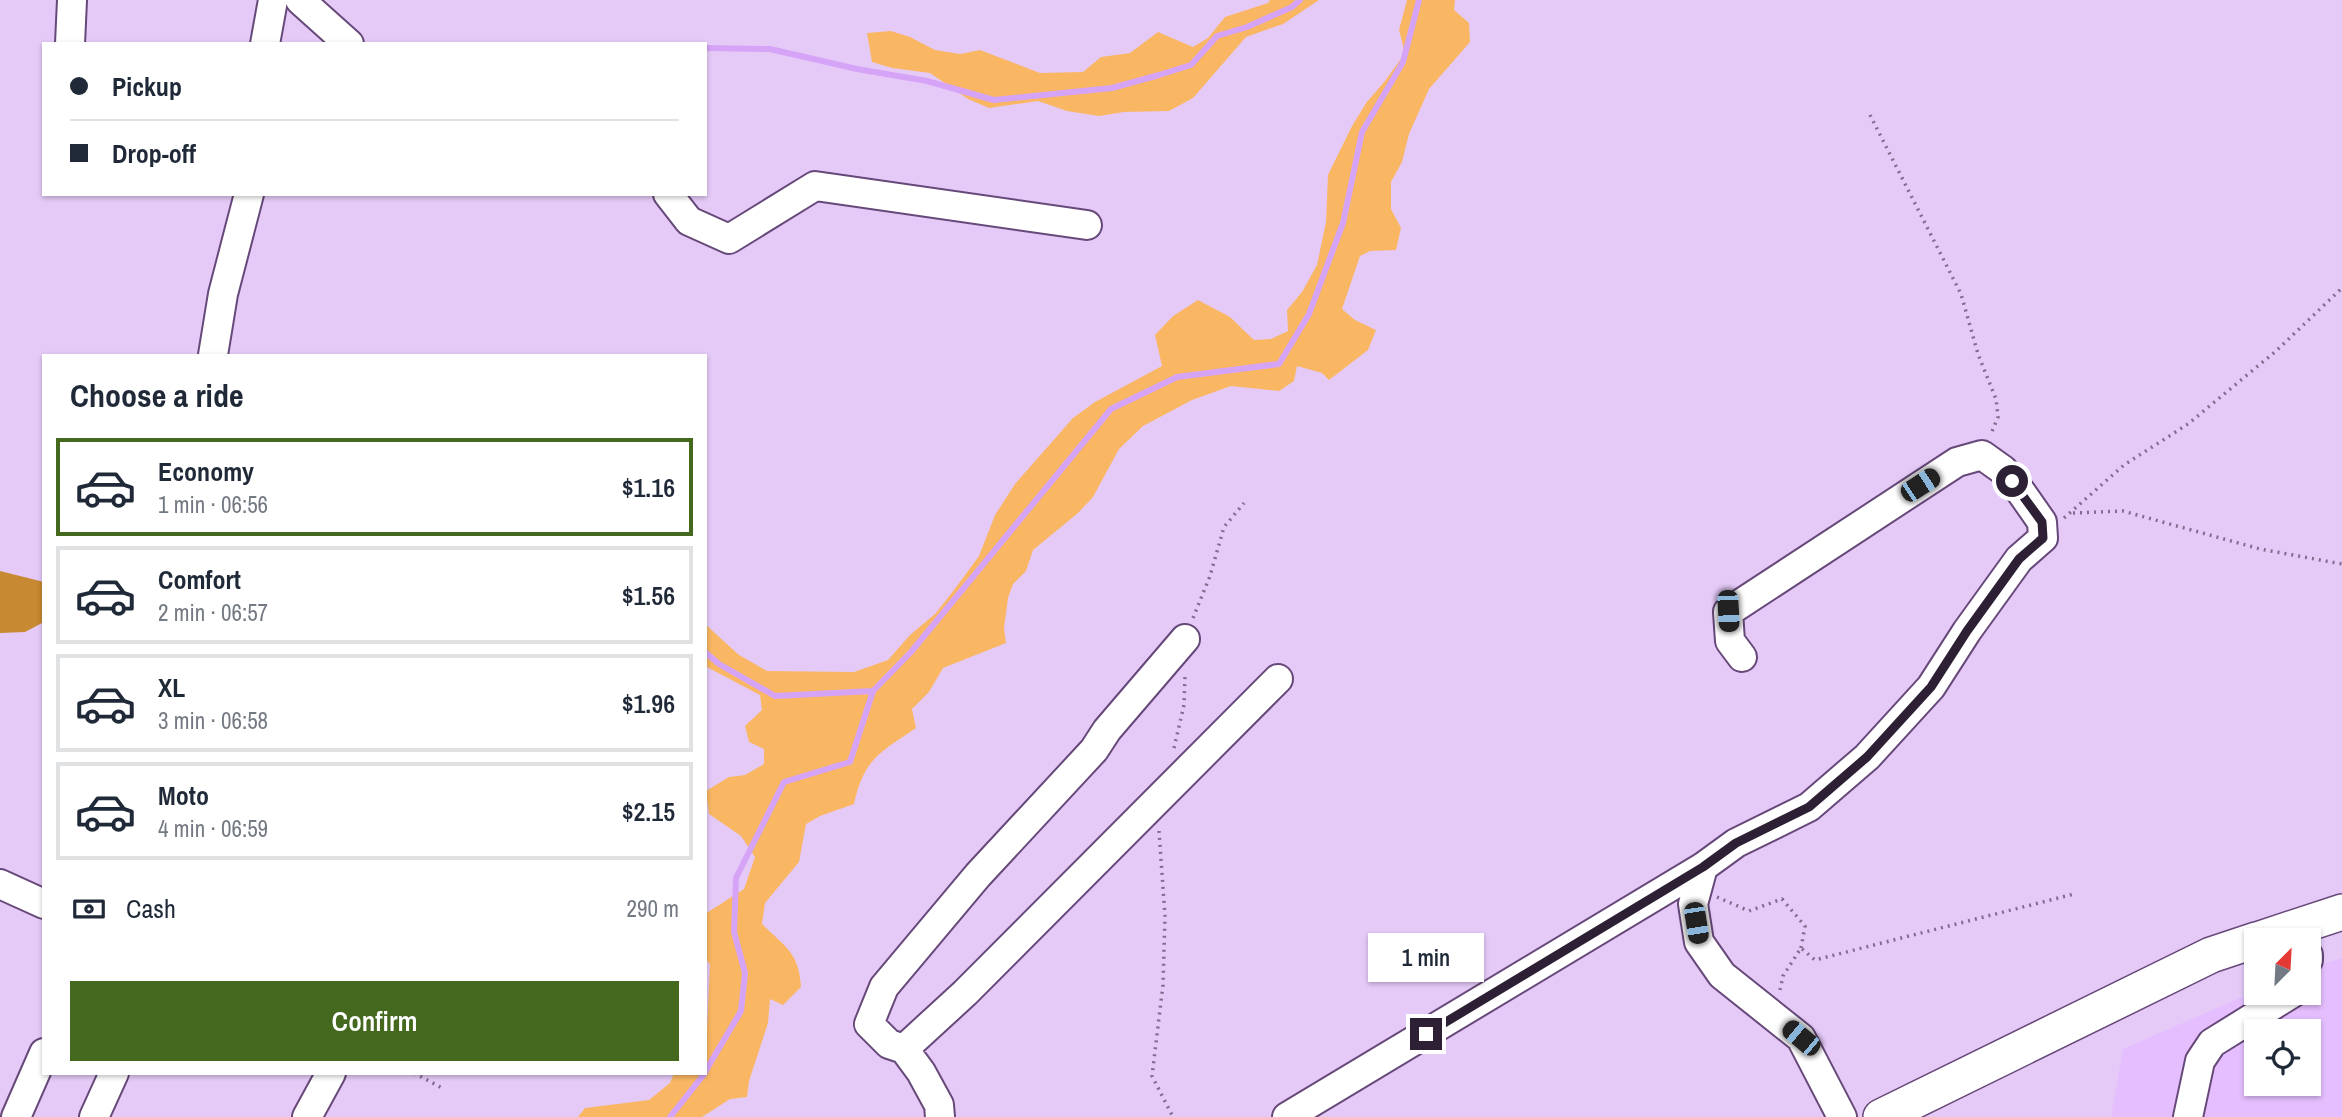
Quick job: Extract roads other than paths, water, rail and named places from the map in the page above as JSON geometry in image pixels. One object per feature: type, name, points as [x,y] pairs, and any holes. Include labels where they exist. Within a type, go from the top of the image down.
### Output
[{"type":"main road","points":[[2321,931],[2342,912]]},
{"type":"main road","points":[[1881,1117],[2211,955],[2244,944]]},
{"type":"street","points":[[70,42],[72,0]]},
{"type":"street","points":[[265,42],[272,0]]},
{"type":"street","points":[[300,0],[347,42]]},
{"type":"street","points":[[670,196],[689,222],[729,239],[815,186],[1087,225]]},
{"type":"street","points":[[213,354],[223,294],[248,196]]},
{"type":"street","points":[[1287,1117],[1701,876],[1736,843],[1809,807],[1867,757],[1931,687],[2019,559],[2043,538],[2042,522],[2003,470],[1982,455],[1957,462],[1728,611],[1730,641],[1742,657]]},
{"type":"street","points":[[940,1117],[939,1105],[921,1072],[904,1049],[889,1044],[869,1024],[884,987],[978,876],[1094,750],[1107,730],[1185,639]]},
{"type":"street","points":[[904,1049],[965,993],[1278,679]]},
{"type":"street","points":[[1701,876],[1693,904],[1699,942],[1722,975],[1801,1038],[1842,1117]]},
{"type":"street","points":[[0,884],[42,903]]},
{"type":"street","points":[[2188,1117],[2200,1061],[2212,1043],[2273,1005]]},
{"type":"street","points":[[16,1117],[42,1058]]},
{"type":"street","points":[[94,1117],[113,1075]]},
{"type":"street","points":[[306,1117],[330,1075]]},
{"type":"waterway","points":[[707,48],[770,49],[857,69],[927,81],[994,100],[1112,88],[1191,65],[1217,36],[1247,27],[1292,7],[1300,0]]},
{"type":"waterway","points":[[707,1069],[741,1011],[745,973],[734,932],[736,878],[784,782],[850,762],[873,691],[911,652],[1111,409],[1177,377],[1279,364],[1309,314],[1343,223],[1362,132],[1403,62],[1419,0]]},
{"type":"waterway","points":[[707,654],[719,664],[775,696],[873,691]]},
{"type":"waterway","points":[[670,1117],[703,1075]]}]
